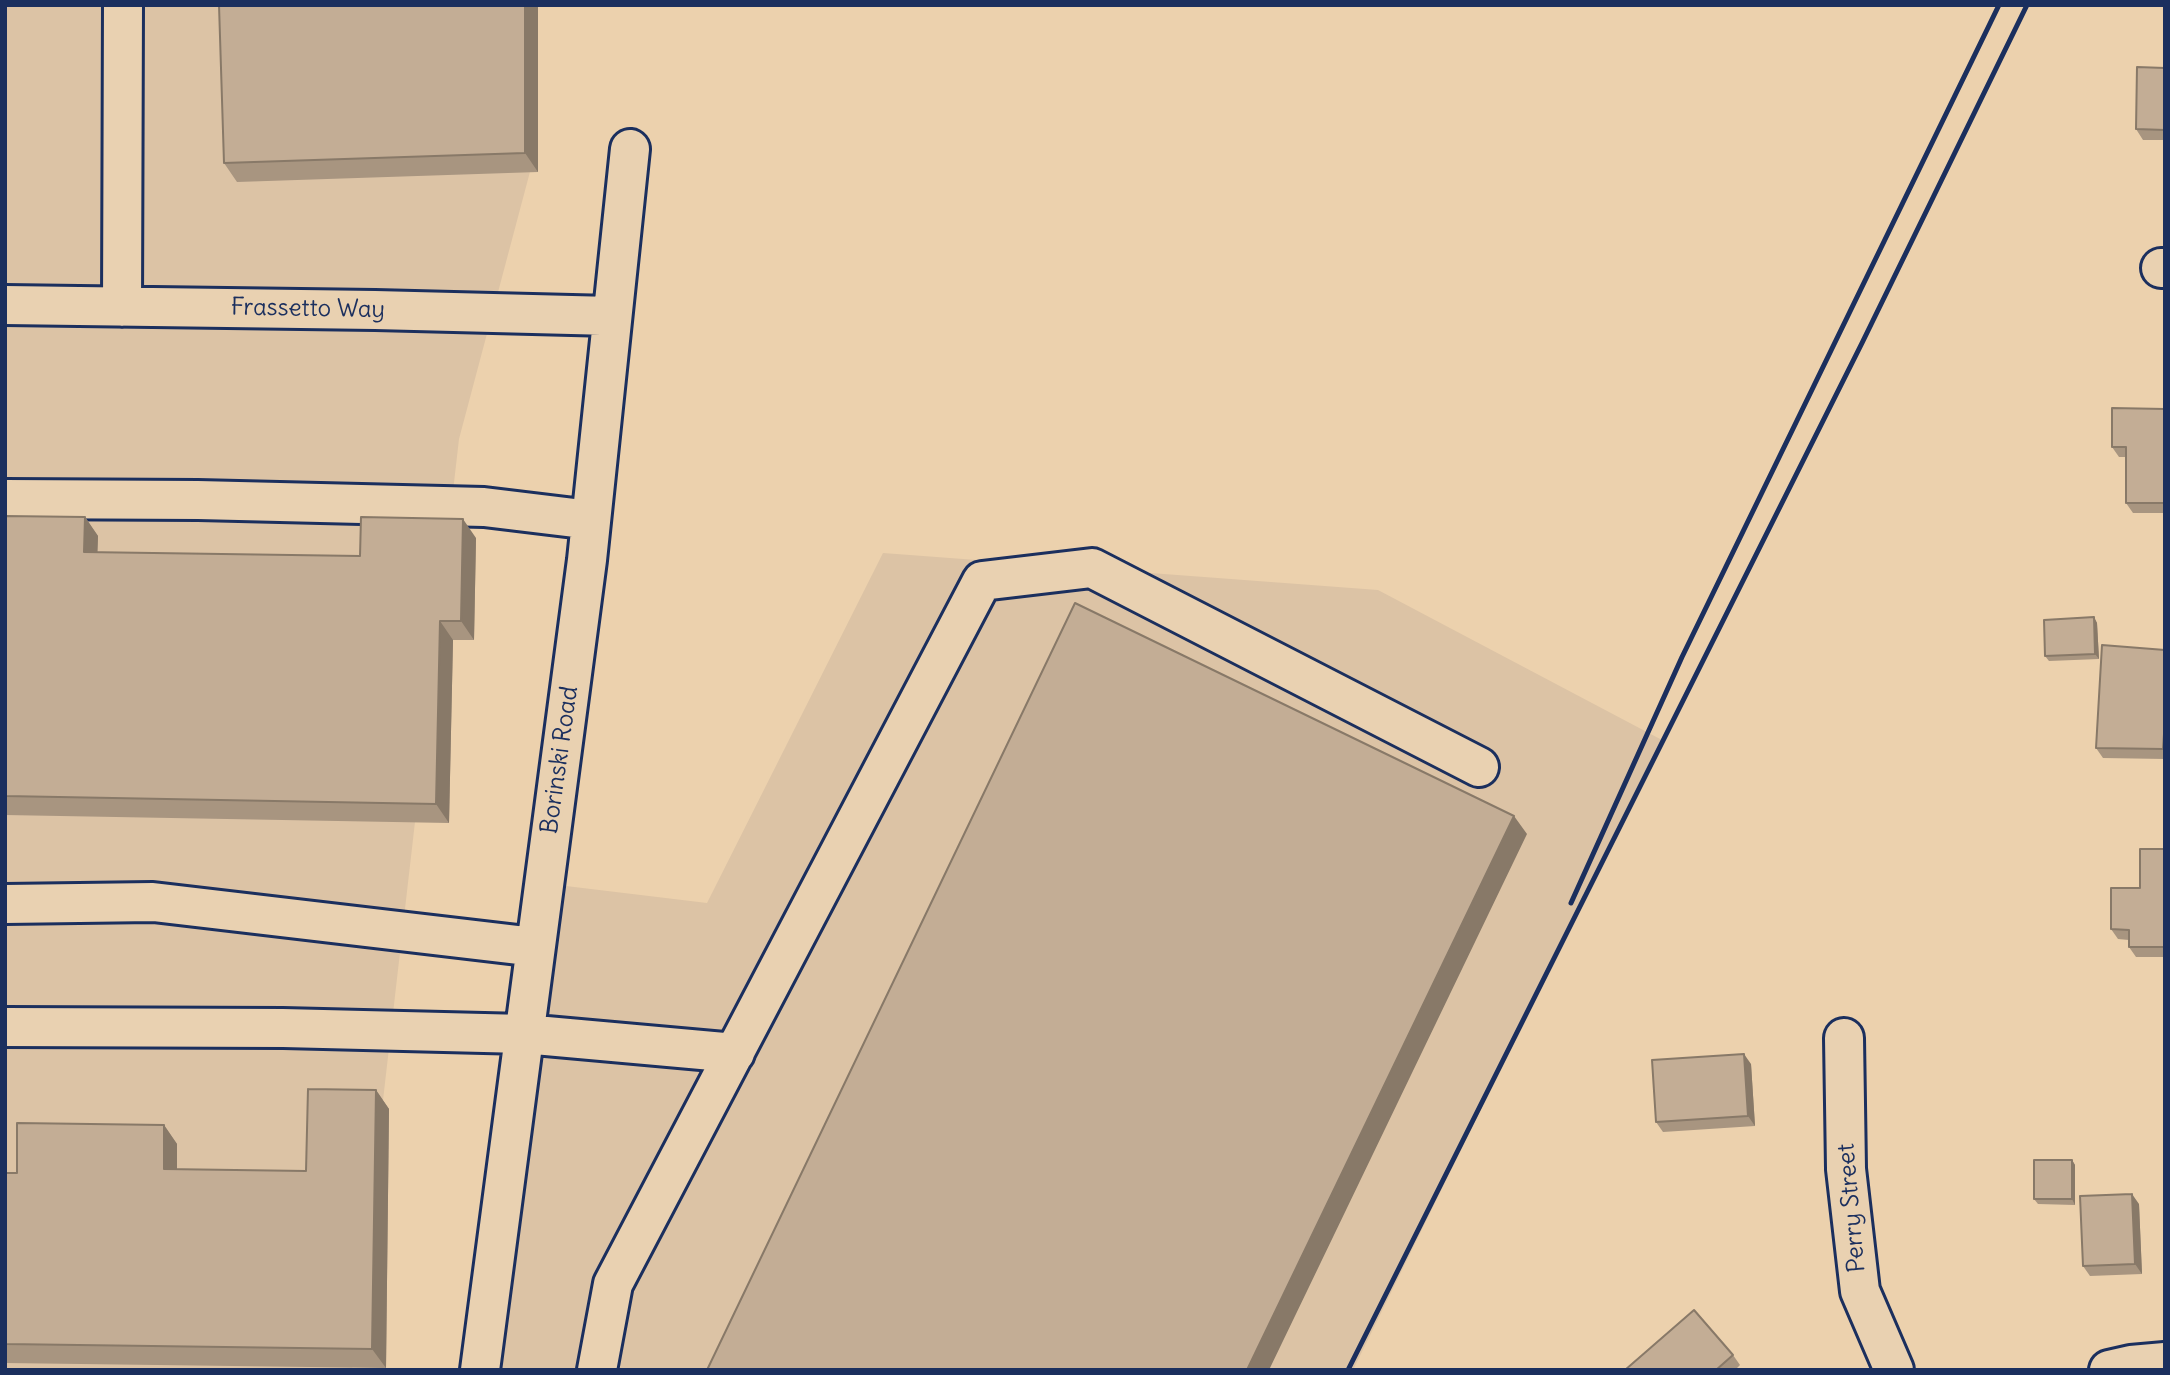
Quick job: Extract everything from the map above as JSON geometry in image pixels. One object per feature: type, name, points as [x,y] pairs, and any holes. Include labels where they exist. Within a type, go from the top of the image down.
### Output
[{"type":"street","points":[[122,307],[123,5]]},
{"type":"street","name":"Borinski Road","points":[[480,1370],[591,520],[630,149]]},
{"type":"street","name":"Frassetto Way","points":[[5,305],[611,316]]},
{"type":"street","points":[[5,499],[198,500],[484,507],[591,520]]},
{"type":"street","points":[[597,1370],[613,1284],[982,581],[1091,568],[1479,767]]},
{"type":"street","points":[[5,904],[153,902],[535,947]]},
{"type":"street","points":[[5,1027],[283,1028],[524,1034],[735,1053]]},
{"type":"street","name":"Perry Street","points":[[1844,1038],[1846,1169],[1860,1291],[1894,1370]]},
{"type":"street","points":[[2109,1370],[2165,1362]]},
{"type":"shaded area","points":[[5,5],[537,5],[531,168],[459,439],[352,1370],[5,1370]]},
{"type":"shaded area","points":[[883,553],[1378,590],[1662,740],[1353,1370],[479,1370],[541,883],[707,903]]},
{"type":"building","points":[[219,5],[525,5],[525,153],[224,163]]},
{"type":"building","points":[[2137,67],[2165,68],[2165,130],[2136,129]]},
{"type":"building","points":[[2112,408],[2165,409],[2165,503],[2126,503],[2126,447],[2112,447]]},
{"type":"building","points":[[5,516],[85,517],[84,552],[360,556],[361,517],[463,519],[461,621],[440,621],[436,804],[5,796]]},
{"type":"building","points":[[1075,603],[1514,816],[1247,1370],[707,1370]]},
{"type":"building","points":[[2094,617],[2095,654],[2045,656],[2044,620]]},
{"type":"building","points":[[2102,645],[2165,650],[2163,749],[2096,748]]},
{"type":"building","points":[[2140,849],[2165,849],[2165,947],[2129,947],[2129,930],[2111,929],[2111,888],[2140,888]]},
{"type":"building","points":[[1744,1054],[1748,1116],[1656,1122],[1652,1060]]},
{"type":"building","points":[[308,1089],[376,1090],[372,1349],[5,1344],[5,1173],[17,1173],[17,1123],[164,1125],[164,1169],[306,1171]]},
{"type":"building","points":[[2034,1160],[2072,1160],[2072,1199],[2034,1199]]},
{"type":"building","points":[[2132,1194],[2135,1264],[2083,1266],[2080,1196]]},
{"type":"building","points":[[1694,1310],[1733,1355],[1716,1370],[1625,1370]]},
{"type":"railway","points":[[1571,903],[1682,657],[1999,5]]},
{"type":"railway","points":[[1348,1370],[1862,343],[2027,5]]}]
